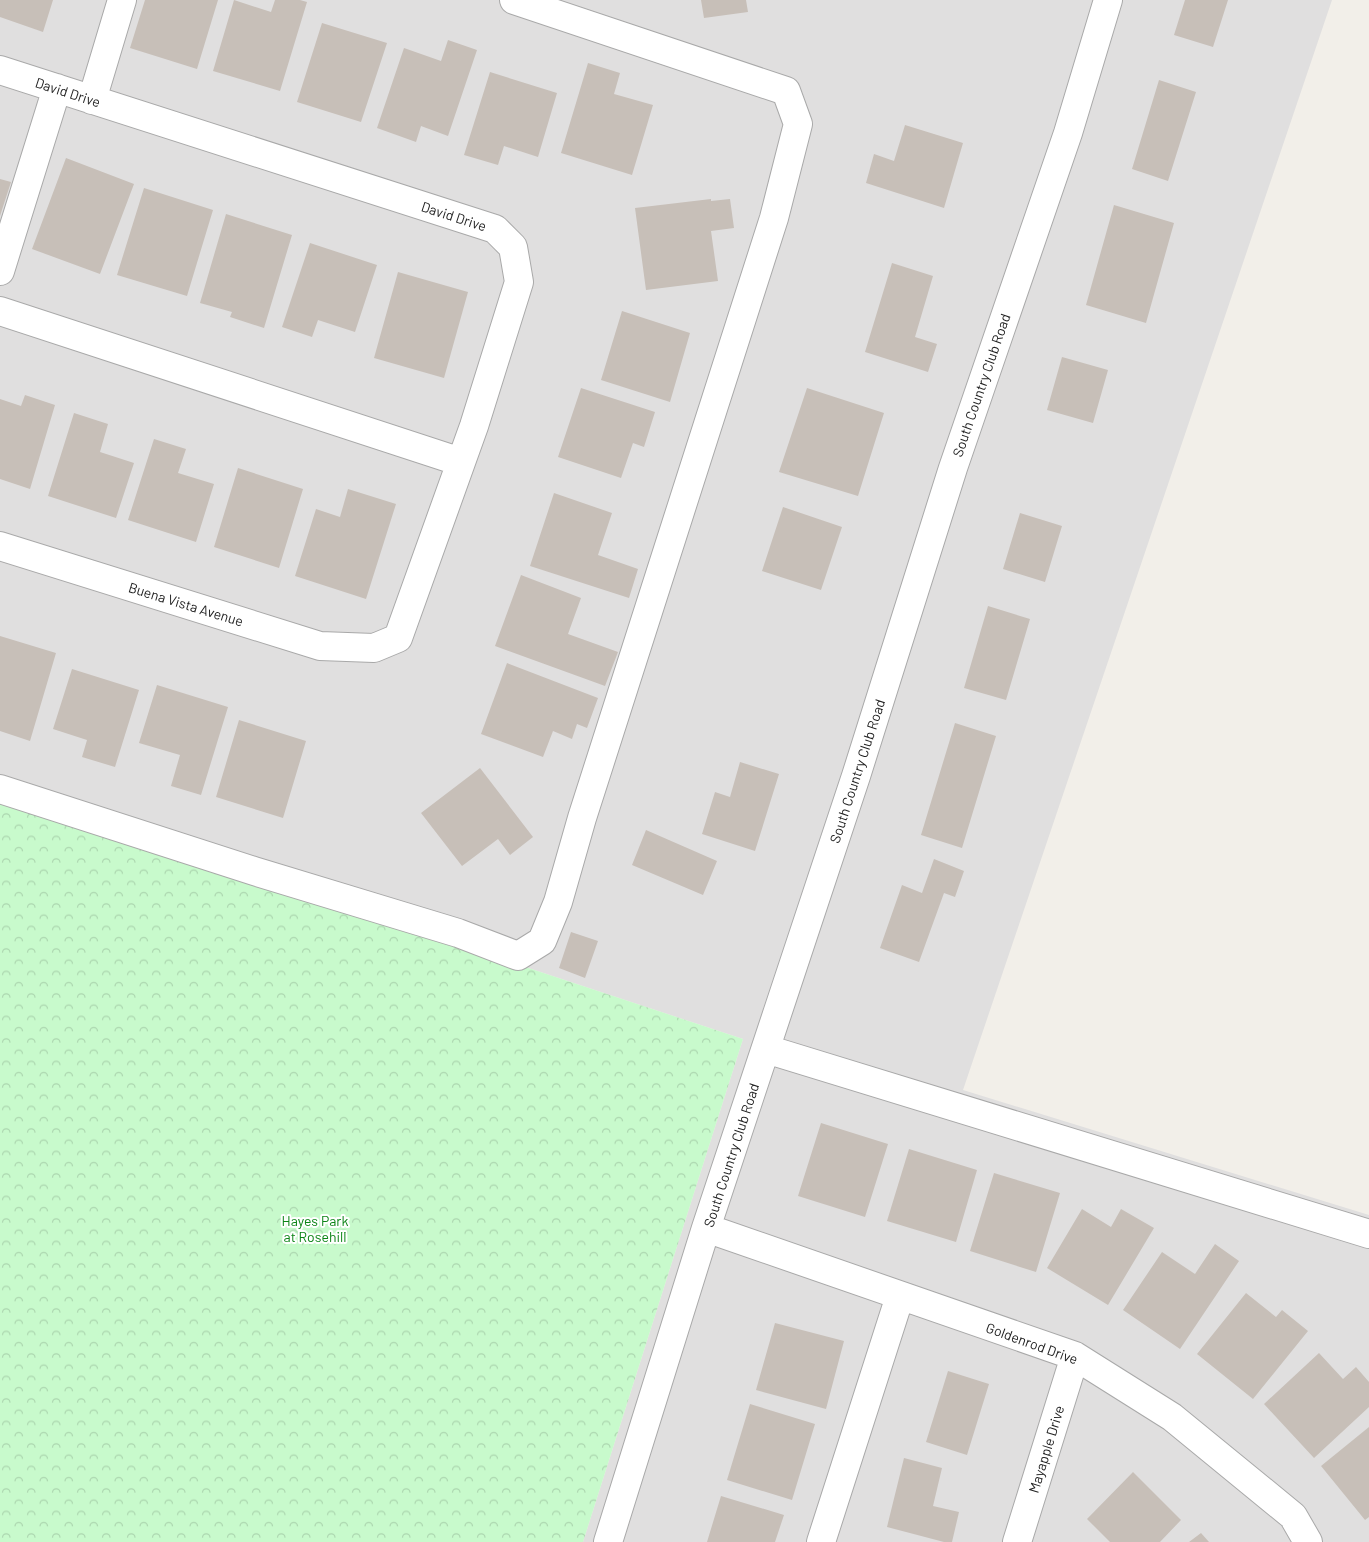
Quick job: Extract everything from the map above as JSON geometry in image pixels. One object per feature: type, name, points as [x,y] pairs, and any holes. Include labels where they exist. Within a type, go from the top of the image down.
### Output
[{"type":"street","points":[[92,100],[122,0]]},
{"type":"street","points":[[0,789],[254,871],[458,933],[518,956],[542,941],[558,902],[582,818],[774,218],[798,124],[786,91],[514,0]]},
{"type":"street","name":"South Country Club Road","points":[[608,1542],[706,1228],[856,776],[953,468],[1068,133],[1108,0]]},
{"type":"street","name":"David Drive","points":[[0,70],[495,229],[513,247],[519,282],[474,426],[398,638],[374,648]]},
{"type":"street","points":[[0,271],[57,88]]},
{"type":"street","points":[[0,311],[461,462]]},
{"type":"street","name":"Buena Vista Avenue","points":[[0,546],[320,646],[374,648]]},
{"type":"street","points":[[766,1049],[1369,1234]]},
{"type":"street","name":"Goldenrod Drive","points":[[706,1228],[1074,1356],[1172,1417],[1293,1516],[1308,1542]]},
{"type":"street","points":[[820,1542],[900,1296]]},
{"type":"street","name":"Mayapple Drive","points":[[1017,1542],[1074,1356]]},
{"type":"shaded area","points":[[0,0],[1332,0],[963,1090],[1369,1215],[1369,1542],[583,1542],[743,1039],[0,793]]},
{"type":"green space","name":"Hayes Park at Rosehill","points":[[0,793],[743,1039],[583,1542],[0,1542]]},
{"type":"building","points":[[0,0],[53,0],[43,32],[0,17]]},
{"type":"building","points":[[145,0],[218,0],[197,69],[130,48]]},
{"type":"building","points":[[234,0],[271,12],[275,0],[300,0],[307,2],[280,91],[213,71]]},
{"type":"building","points":[[701,0],[746,0],[748,12],[704,18]]},
{"type":"building","points":[[1185,0],[1228,0],[1213,47],[1174,35]]},
{"type":"building","points":[[322,23],[387,43],[361,122],[297,102]]},
{"type":"building","points":[[448,40],[477,50],[448,136],[421,126],[416,142],[377,128],[404,48],[441,61]]},
{"type":"building","points":[[588,63],[620,73],[614,94],[653,105],[632,175],[561,153]]},
{"type":"building","points":[[490,72],[557,93],[538,157],[504,146],[498,165],[464,155]]},
{"type":"building","points":[[1159,80],[1196,92],[1168,181],[1132,169]]},
{"type":"building","points":[[905,125],[963,143],[944,208],[866,183],[874,154],[894,161]]},
{"type":"building","points":[[66,158],[134,184],[100,274],[32,249]]},
{"type":"building","points":[[0,179],[11,182],[0,216]]},
{"type":"building","points":[[144,188],[213,210],[187,296],[117,275]]},
{"type":"building","points":[[711,199],[711,201],[730,199],[734,228],[711,231],[718,281],[646,290],[635,208]]},
{"type":"building","points":[[1114,205],[1174,223],[1146,323],[1086,305]]},
{"type":"building","points":[[226,214],[292,235],[264,328],[230,317],[232,312],[200,303]]},
{"type":"building","points":[[310,243],[377,265],[355,332],[318,320],[312,337],[282,327]]},
{"type":"building","points":[[892,263],[933,276],[915,337],[937,344],[928,372],[865,352]]},
{"type":"building","points":[[398,272],[468,292],[444,378],[374,358]]},
{"type":"building","points":[[622,311],[690,333],[670,402],[601,380]]},
{"type":"building","points":[[1062,357],[1108,370],[1093,423],[1047,410]]},
{"type":"building","points":[[581,388],[655,412],[644,447],[633,443],[621,478],[558,457]]},
{"type":"building","points":[[807,388],[884,413],[858,496],[779,472]]},
{"type":"building","points":[[25,395],[55,405],[30,489],[0,479],[0,399],[21,406]]},
{"type":"building","points":[[74,413],[108,424],[100,452],[134,463],[116,518],[48,496]]},
{"type":"building","points":[[154,439],[186,449],[178,473],[214,484],[196,542],[128,520]]},
{"type":"building","points":[[238,468],[303,489],[279,568],[214,547]]},
{"type":"building","points":[[348,489],[396,504],[366,599],[295,576],[316,509],[340,517]]},
{"type":"building","points":[[554,493],[612,513],[598,555],[638,569],[629,598],[530,566]]},
{"type":"building","points":[[783,507],[842,527],[821,590],[762,571]]},
{"type":"building","points":[[1020,513],[1062,526],[1045,582],[1003,569]]},
{"type":"building","points":[[521,575],[581,598],[568,634],[618,652],[605,686],[495,646]]},
{"type":"building","points":[[988,606],[1030,619],[1006,700],[964,688]]},
{"type":"building","points":[[0,636],[56,653],[30,741],[0,731]]},
{"type":"building","points":[[507,663],[598,698],[587,728],[577,724],[572,739],[553,731],[543,757],[481,734]]},
{"type":"building","points":[[72,669],[139,690],[115,767],[82,757],[87,740],[53,729]]},
{"type":"building","points":[[157,685],[228,707],[201,795],[171,786],[180,755],[139,743]]},
{"type":"building","points":[[239,720],[306,741],[283,818],[216,797]]},
{"type":"building","points":[[955,723],[996,736],[962,848],[921,835]]},
{"type":"building","points":[[740,762],[779,774],[755,851],[702,834],[715,792],[730,797]]},
{"type":"building","points":[[480,768],[533,837],[510,855],[498,839],[462,866],[421,813]]},
{"type":"building","points":[[646,830],[717,861],[703,895],[632,865]]},
{"type":"building","points":[[934,859],[964,871],[955,897],[944,893],[919,962],[880,948],[902,885],[922,893]]},
{"type":"building","points":[[571,932],[598,941],[585,978],[559,968]]},
{"type":"building","points":[[821,1123],[888,1144],[865,1217],[798,1196]]},
{"type":"building","points":[[909,1149],[977,1170],[956,1242],[887,1221]]},
{"type":"building","points":[[994,1173],[1060,1193],[1036,1272],[970,1251]]},
{"type":"building","points":[[1082,1209],[1111,1227],[1121,1209],[1154,1228],[1108,1305],[1047,1268]]},
{"type":"building","points":[[1215,1244],[1239,1261],[1180,1349],[1123,1310],[1162,1252],[1195,1274]]},
{"type":"building","points":[[1246,1293],[1276,1317],[1282,1310],[1308,1331],[1253,1399],[1197,1354]]},
{"type":"building","points":[[775,1323],[844,1341],[826,1409],[756,1390]]},
{"type":"building","points":[[1319,1353],[1343,1379],[1356,1367],[1369,1382],[1369,1407],[1314,1458],[1264,1404]]},
{"type":"building","points":[[948,1371],[989,1384],[967,1455],[926,1442]]},
{"type":"building","points":[[750,1404],[815,1424],[792,1500],[727,1480]]},
{"type":"building","points":[[1369,1427],[1369,1517],[1365,1520],[1321,1466]]},
{"type":"building","points":[[904,1458],[942,1468],[933,1506],[959,1512],[952,1542],[944,1542],[887,1527]]},
{"type":"building","points":[[1133,1472],[1181,1520],[1160,1542],[1110,1542],[1087,1519]]},
{"type":"building","points":[[721,1496],[784,1515],[775,1542],[707,1542]]},
{"type":"building","points":[[1201,1533],[1209,1542],[1189,1542]]}]
